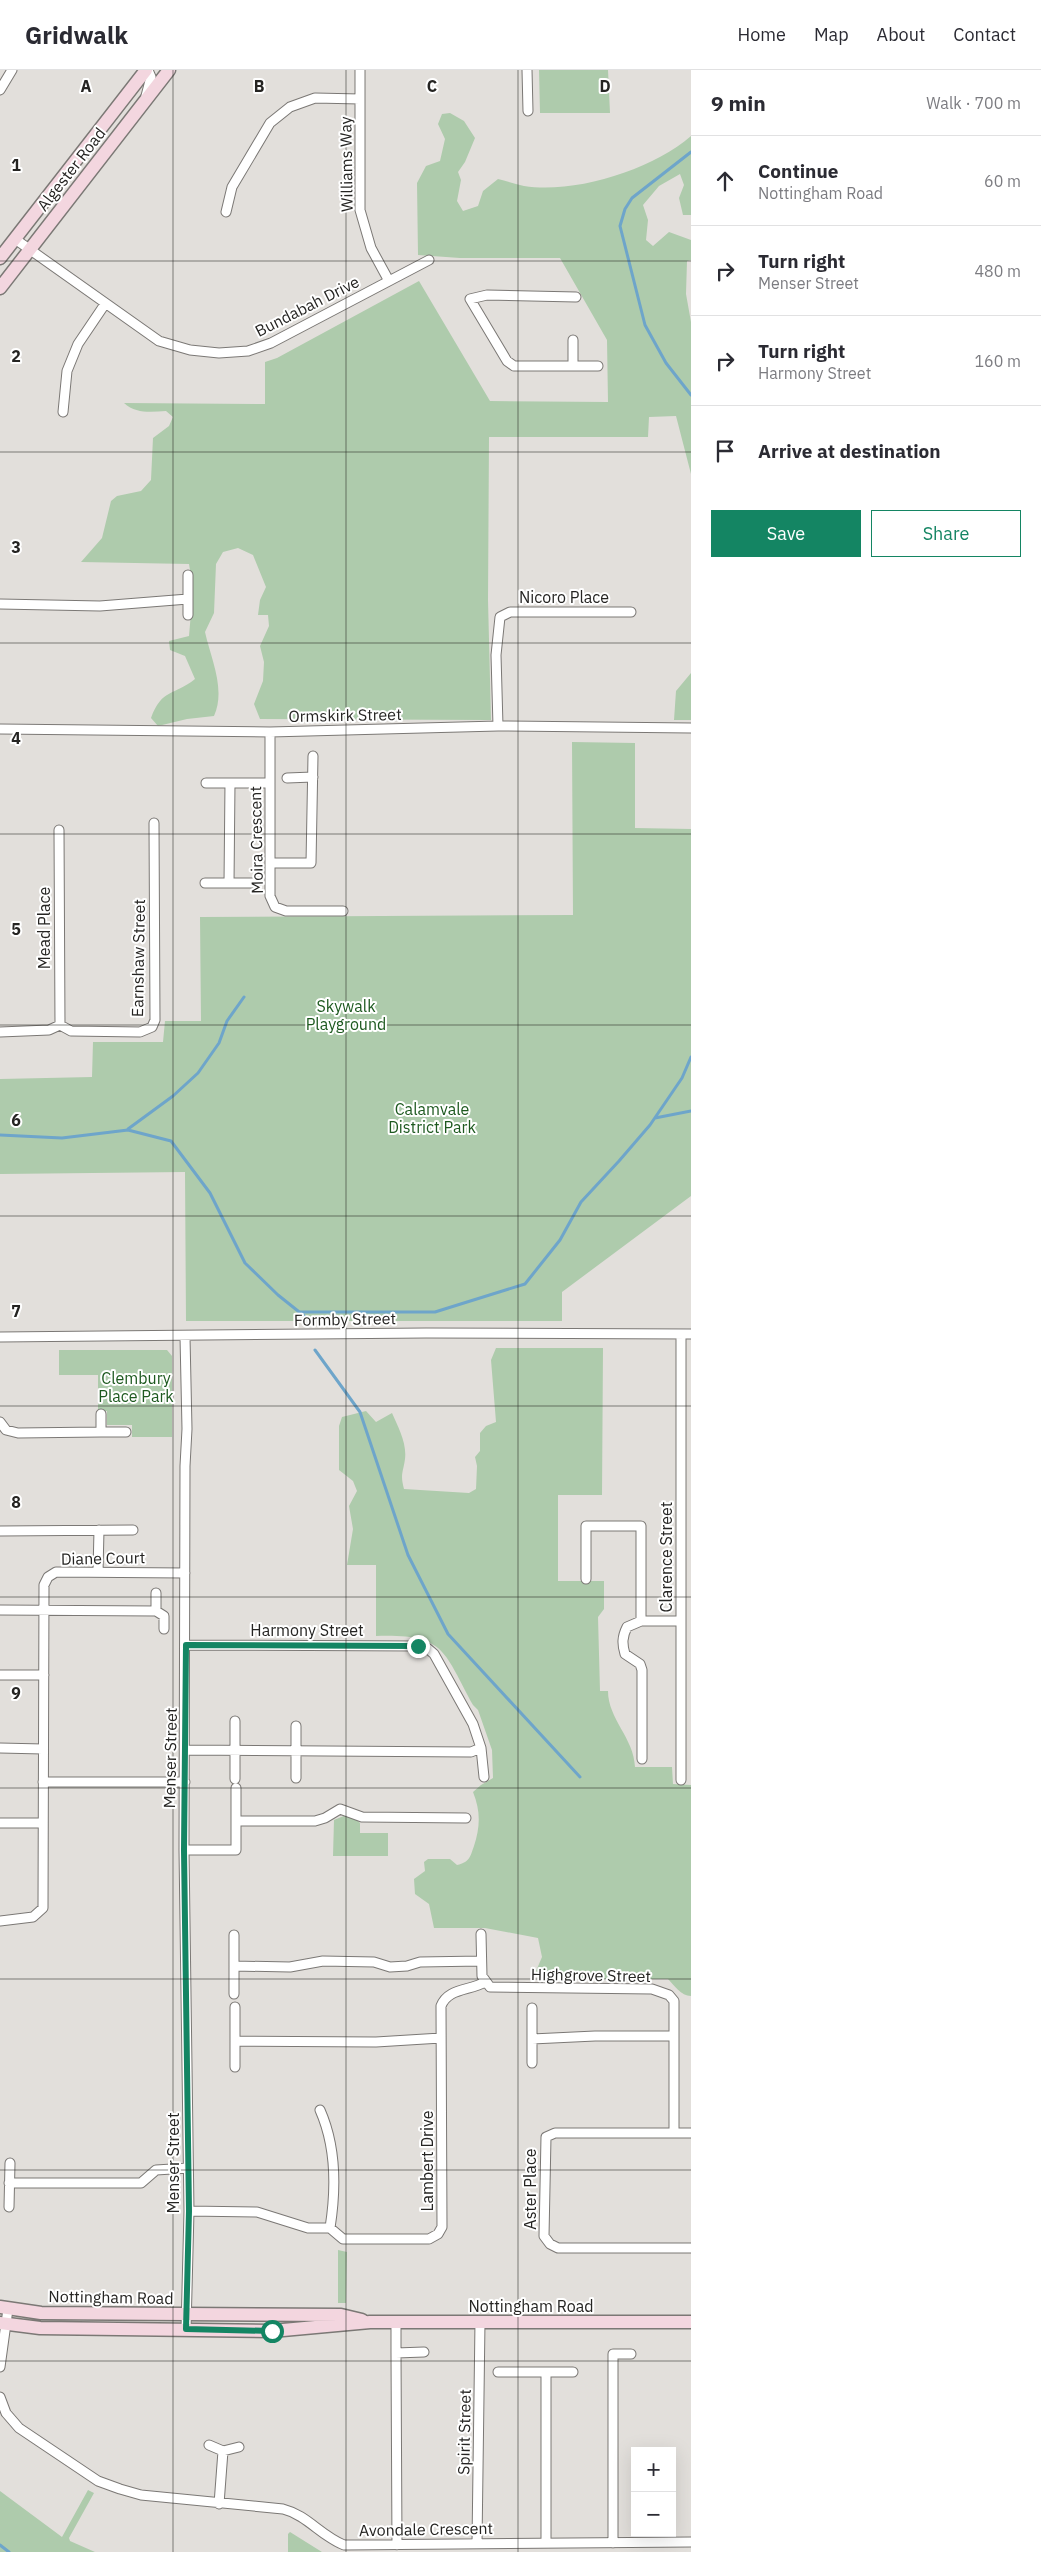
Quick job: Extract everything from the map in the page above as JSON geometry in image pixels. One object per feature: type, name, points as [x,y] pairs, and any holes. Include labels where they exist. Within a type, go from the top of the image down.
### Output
[{"type":"street","points":[[0,90],[12,70]]},
{"type":"street","points":[[145,100],[151,77],[147,70]]},
{"type":"street","name":"Algester Road","points":[[0,258],[147,70]]},
{"type":"street","name":"Algester Road","points":[[0,288],[169,70]]},
{"type":"street","name":"Williams Way","points":[[360,70],[360,210],[371,248],[388,281]]},
{"type":"street","points":[[527,70],[528,111]]},
{"type":"street","points":[[226,212],[232,187],[270,123],[290,107],[315,98],[360,99]]},
{"type":"street","name":"Bundabah Drive","points":[[15,239],[159,341],[190,350],[219,353],[248,351],[271,343],[429,260]]},
{"type":"street","points":[[576,297],[488,295],[470,299],[507,361],[514,366],[598,366]]},
{"type":"street","points":[[63,412],[67,371],[78,344],[105,304]]},
{"type":"street","points":[[573,340],[573,366]]},
{"type":"street","points":[[188,575],[188,615]]},
{"type":"street","points":[[0,604],[100,606],[188,599]]},
{"type":"street","name":"Nicoro Place","points":[[498,726],[496,655],[500,617],[510,612],[631,612]]},
{"type":"street","name":"Ormskirk Street","points":[[0,729],[270,732],[498,726],[691,728]]},
{"type":"street","name":"Moira Crescent","points":[[270,732],[270,896],[275,908],[286,911],[343,911]]},
{"type":"street","points":[[270,863],[311,863],[313,756]]},
{"type":"street","points":[[287,778],[313,777]]},
{"type":"street","points":[[206,783],[270,783]]},
{"type":"street","points":[[230,783],[230,883]]},
{"type":"street","name":"Earnshaw Street","points":[[0,1032],[49,1030],[60,1025],[71,1031],[140,1032],[152,1027],[155,1020],[154,823]]},
{"type":"street","name":"Mead Place","points":[[59,830],[60,1025]]},
{"type":"street","points":[[205,883],[256,883]]},
{"type":"street","name":"Formby Street","points":[[0,1337],[185,1337],[420,1333],[686,1334]]},
{"type":"street","name":"Clarence Street","points":[[682,1780],[686,1727],[682,1621],[686,1334]]},
{"type":"street","name":"Menser Street","points":[[185,1337],[187,1373],[184,1850],[189,2211],[186,2329]]},
{"type":"street","points":[[101,1414],[101,1432]]},
{"type":"street","points":[[0,1422],[6,1430],[18,1432],[126,1432]]},
{"type":"street","points":[[586,1579],[586,1526],[641,1526],[641,1621]]},
{"type":"street","points":[[98,1530],[98,1572]]},
{"type":"street","points":[[0,1531],[132,1530]]},
{"type":"street","name":"Diane Court","points":[[0,1920],[33,1917],[43,1908],[44,1585],[48,1577],[56,1572],[185,1573]]},
{"type":"street","points":[[156,1593],[156,1611]]},
{"type":"street","points":[[0,1610],[156,1611],[164,1616],[164,1628]]},
{"type":"street","points":[[642,1759],[642,1670],[640,1664],[625,1654],[622,1644],[627,1627],[641,1621],[682,1621]]},
{"type":"street","name":"Harmony Street","points":[[186,1645],[418,1646],[427,1648],[434,1654],[460,1699],[473,1724],[481,1748]]},
{"type":"street","points":[[0,1675],[44,1675]]},
{"type":"street","points":[[184,1850],[236,1850],[235,1721]]},
{"type":"street","points":[[296,1726],[296,1778]]},
{"type":"street","points":[[0,1748],[44,1749]]},
{"type":"street","points":[[185,1750],[296,1749],[471,1752],[481,1748],[484,1777]]},
{"type":"street","points":[[44,1782],[185,1782]]},
{"type":"street","points":[[236,1821],[315,1821],[325,1818],[340,1809],[362,1818],[466,1818]]},
{"type":"street","points":[[0,1824],[43,1824]]},
{"type":"street","points":[[481,1934],[482,1976],[485,1982]]},
{"type":"street","points":[[234,1935],[234,1994]]},
{"type":"street","points":[[234,1966],[290,1967],[322,1961],[374,1962],[390,1967],[406,1966],[420,1962],[481,1961]]},
{"type":"street","name":"Highgrove Street","points":[[485,1982],[490,1987],[498,1989],[662,1991],[669,1995],[674,2001],[674,2133]]},
{"type":"street","name":"Lambert Drive","points":[[189,2211],[257,2212],[308,2228],[330,2228],[343,2238],[429,2239],[438,2234],[442,2227],[442,2006],[445,1998],[453,1992],[469,1990],[485,1982]]},
{"type":"street","points":[[235,2067],[236,2007]]},
{"type":"street","points":[[532,2008],[532,2063]]},
{"type":"street","points":[[532,2039],[596,2036],[674,2036]]},
{"type":"street","points":[[235,2041],[376,2042],[441,2038]]},
{"type":"street","points":[[320,2110],[332,2145],[333,2210],[330,2228]]},
{"type":"street","name":"Aster Place","points":[[691,2133],[555,2133],[546,2137],[544,2236],[550,2244],[558,2248],[691,2248]]},
{"type":"street","points":[[9,2207],[10,2163]]},
{"type":"street","points":[[10,2183],[141,2182],[156,2170],[188,2168]]},
{"type":"street","points":[[0,2367],[4,2308]]},
{"type":"street","name":"Nottingham Road","points":[[4,2308],[41,2312],[341,2315],[370,2322]]},
{"type":"street","name":"Nottingham Road","points":[[3,2324],[40,2328],[272,2331],[370,2322],[691,2322]]},
{"type":"street","points":[[396,2322],[397,2545]]},
{"type":"street","name":"Spirit Street","points":[[477,2543],[480,2322]]},
{"type":"street","points":[[396,2353],[424,2352]]},
{"type":"street","points":[[614,2546],[613,2354],[631,2354]]},
{"type":"street","points":[[498,2372],[573,2372]]},
{"type":"street","points":[[546,2372],[549,2546]]},
{"type":"street","name":"Avondale Crescent","points":[[0,2397],[6,2413],[19,2428],[98,2480],[141,2495],[283,2509],[296,2513],[329,2539],[344,2545],[466,2548],[477,2543],[614,2546],[691,2542]]},
{"type":"street","points":[[209,2445],[223,2451],[239,2447]]},
{"type":"street","points":[[219,2504],[223,2451]]},
{"type":"green space","points":[[539,70],[608,70],[610,113],[540,113]]},
{"type":"green space","points":[[450,113],[464,121],[475,138],[465,162],[458,172],[461,180],[457,201],[463,211],[478,206],[483,191],[498,179],[524,186],[544,188],[589,183],[612,177],[656,159],[691,136],[691,215],[683,215],[679,198],[684,185],[680,174],[659,186],[643,205],[648,220],[646,240],[653,246],[669,232],[691,240],[691,260],[687,261],[686,294],[691,322],[691,474],[676,416],[649,417],[648,437],[489,437],[488,600],[491,720],[260,719],[254,704],[263,681],[264,662],[260,646],[269,626],[268,615],[258,615],[260,600],[266,587],[253,555],[238,548],[223,552],[216,564],[214,613],[205,632],[218,685],[217,706],[214,716],[187,719],[158,726],[151,718],[155,708],[164,697],[195,679],[185,656],[170,650],[169,641],[189,636],[193,589],[189,564],[81,562],[102,538],[111,501],[117,496],[141,491],[151,480],[153,438],[169,426],[173,417],[166,411],[139,411],[124,403],[265,404],[265,362],[277,358],[419,281],[490,401],[608,402],[607,340],[560,258],[460,258],[418,255],[417,183],[426,166],[440,161],[445,139],[438,124],[442,114]]},
{"type":"green space","points":[[691,673],[691,720],[674,720],[676,691]]},
{"type":"green space","name":"Calamvale District Park","points":[[572,742],[635,743],[635,828],[691,829],[691,1196],[562,1292],[562,1321],[186,1321],[185,1172],[0,1174],[0,1079],[92,1077],[93,1042],[163,1042],[165,1021],[201,1021],[200,917],[573,915]]},
{"type":"green space","points":[[496,1348],[603,1348],[602,1495],[558,1495],[558,1581],[604,1581],[604,1609],[598,1617],[600,1691],[608,1691],[612,1711],[630,1747],[635,1767],[672,1767],[673,1784],[691,1785],[691,1996],[681,1992],[668,1979],[549,1979],[536,1971],[542,1957],[538,1938],[485,1928],[434,1928],[429,1904],[415,1894],[414,1879],[425,1871],[424,1862],[428,1859],[450,1859],[457,1865],[467,1861],[470,1856],[476,1839],[479,1819],[473,1792],[493,1778],[492,1750],[478,1710],[473,1705],[447,1658],[439,1649],[429,1642],[416,1638],[376,1636],[376,1565],[347,1565],[353,1529],[349,1506],[357,1491],[353,1481],[339,1470],[339,1426],[342,1417],[366,1411],[376,1422],[392,1413],[405,1447],[402,1477],[404,1489],[469,1493],[476,1489],[477,1466],[475,1457],[480,1451],[480,1433],[486,1426],[496,1422],[491,1360]]},
{"type":"green space","name":"Clembury Place Park","points":[[59,1350],[167,1350],[172,1356],[172,1437],[132,1437],[132,1425],[107,1425],[107,1411],[98,1411],[98,1375],[59,1375]]},
{"type":"green space","points":[[346,1815],[354,1817],[360,1823],[360,1833],[388,1833],[388,1856],[333,1856],[334,1820]]},
{"type":"green space","points":[[338,2250],[347,2252],[346,2303],[338,2303]]},
{"type":"green space","points":[[88,2490],[94,2493],[69,2538],[70,2541],[95,2552],[0,2552],[0,2491],[62,2537]]},
{"type":"green space","points":[[290,2532],[322,2552],[288,2552],[288,2534]]},
{"type":"waterway","points":[[691,152],[632,198],[625,209],[620,226],[645,325],[666,363],[691,395]]},
{"type":"waterway","points":[[128,1129],[173,1096],[198,1073],[219,1043],[227,1021],[244,997]]},
{"type":"waterway","points":[[300,1312],[435,1312],[525,1284],[560,1240],[581,1202],[650,1125],[682,1078],[691,1057]]},
{"type":"waterway","points":[[655,1118],[691,1111]]},
{"type":"waterway","points":[[0,1135],[62,1138],[128,1130],[171,1141],[210,1193],[245,1263],[278,1295],[313,1323]]},
{"type":"waterway","points":[[315,1350],[360,1412],[408,1555],[448,1634],[580,1777]]},
{"type":"waterway","points":[[0,2545],[9,2552]]},
{"type":"route","points":[[272,2331],[186,2329],[189,2211],[187,1940],[185,1929],[184,1850],[186,1645],[418,1646]]},
{"type":"park label","name":"Skywalk Playground","points":[[346,1015]]}]
